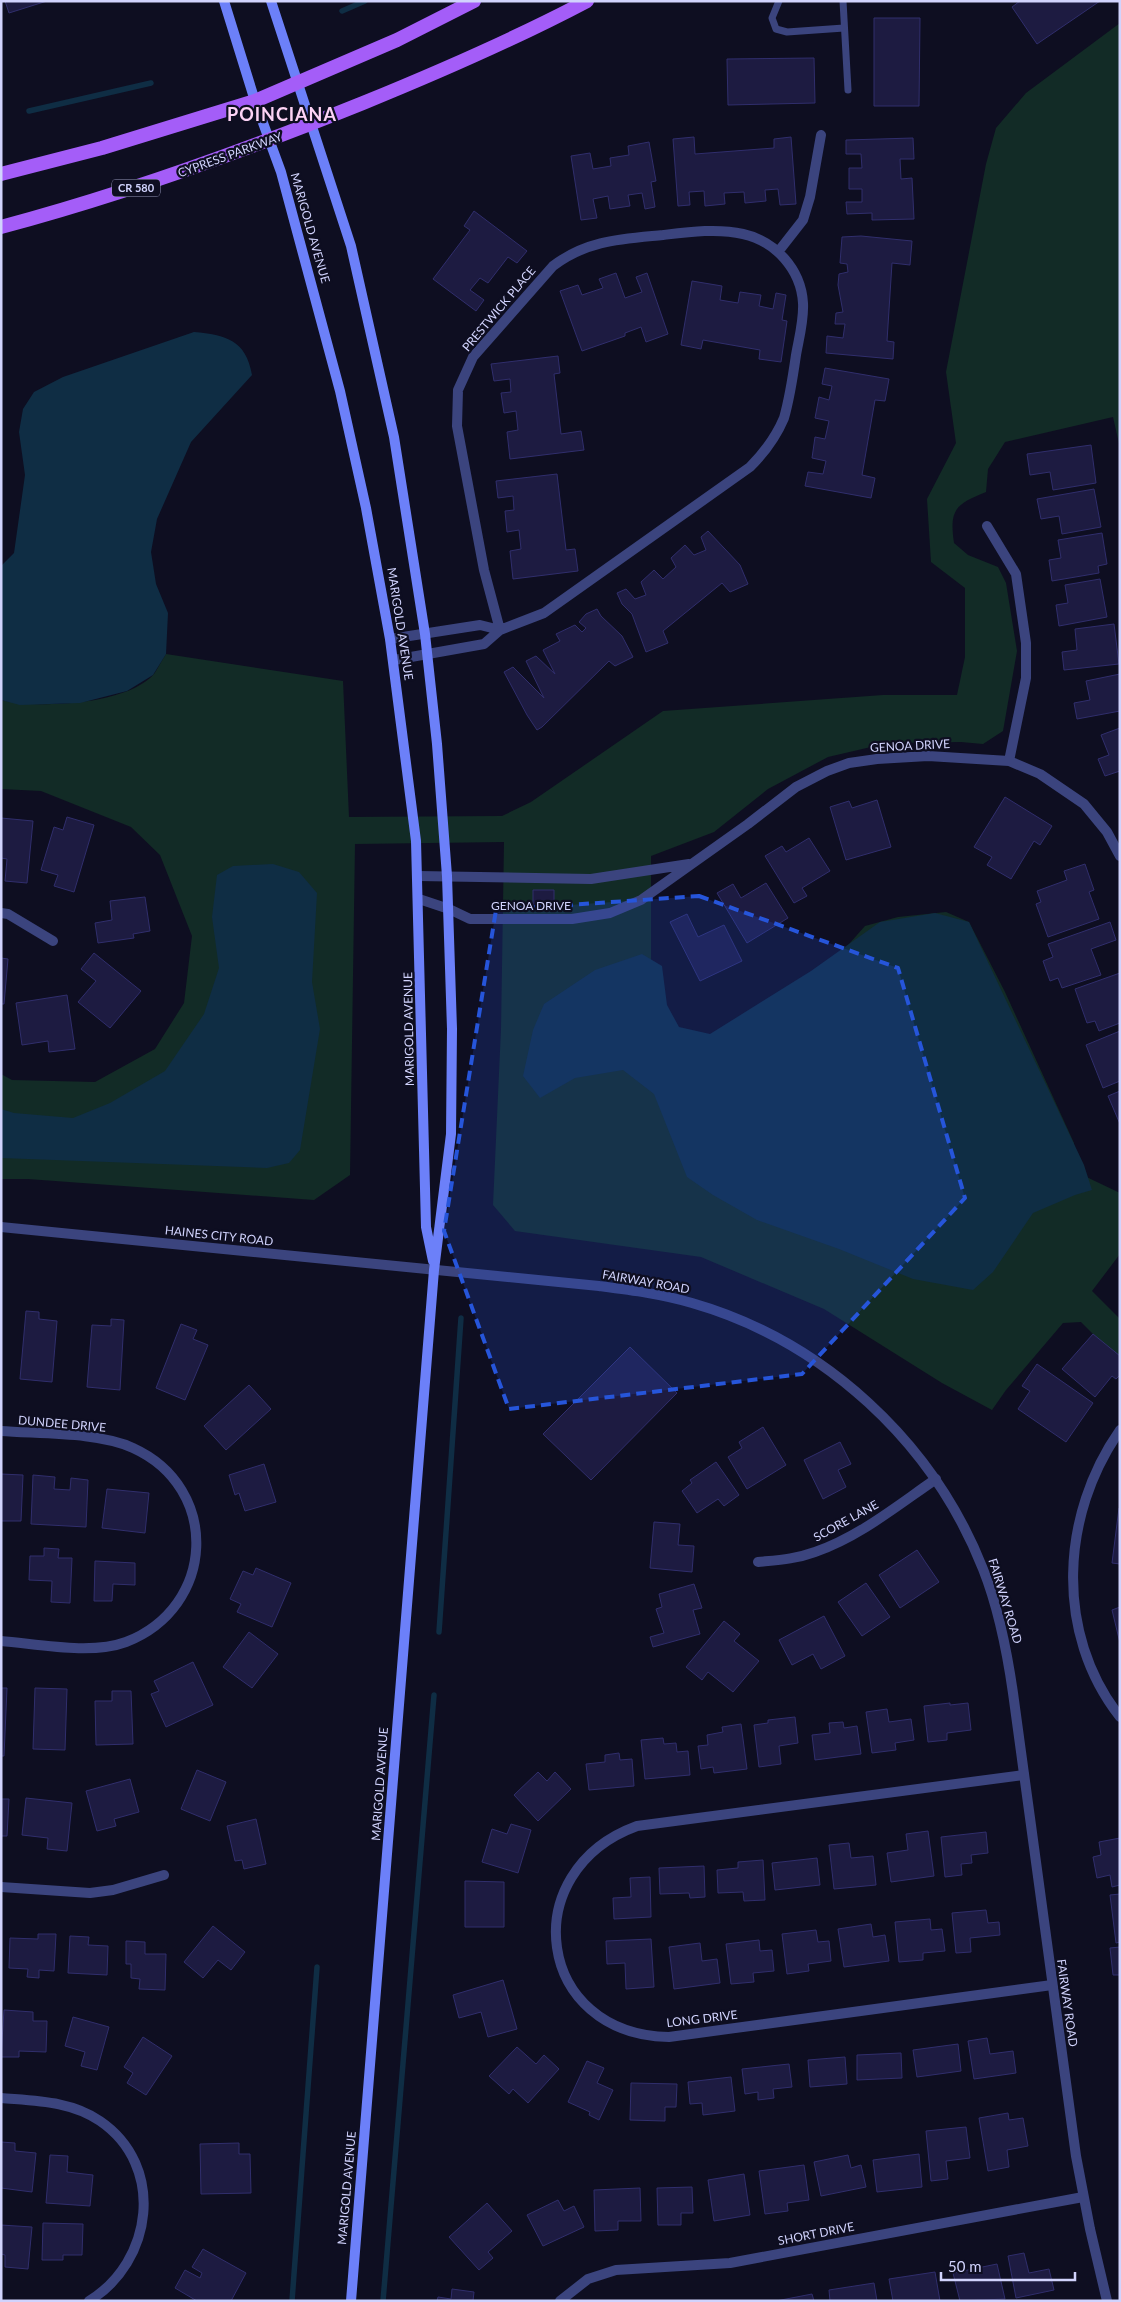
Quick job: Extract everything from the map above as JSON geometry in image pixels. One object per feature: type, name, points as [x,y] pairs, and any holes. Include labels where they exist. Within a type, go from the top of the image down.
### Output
[{"type":"main road","name":"MARIGOLD AVENUE","points":[[224,1],[255,101],[281,172],[340,391],[366,508],[394,660],[415,831],[418,876],[426,1227],[434,1270]]},
{"type":"main road","name":"MARIGOLD AVENUE","points":[[271,1],[351,246],[394,437],[425,634],[437,744],[449,908],[452,1029],[451,1134],[434,1270],[351,2301]]},
{"type":"main road","points":[[1,174],[102,148],[255,101],[397,40],[474,1]]},
{"type":"main road","name":"CYPRESS PARKWAY","points":[[1,228],[67,210],[158,181],[269,141],[448,68],[587,1]]},
{"type":"street","points":[[778,252],[803,220],[810,197],[822,134]]},
{"type":"street","name":"PRESTWICK PLACE","points":[[394,660],[484,644],[500,630],[544,613],[665,529],[750,467],[763,455],[778,434],[784,418],[803,314],[802,296],[797,278],[778,252],[754,236],[730,232],[674,234],[619,239],[586,246],[568,254],[553,266],[473,357],[458,390],[457,426],[484,570],[500,630]]},
{"type":"street","points":[[988,526],[1016,574],[1026,643],[1026,678],[1009,760]]},
{"type":"street","points":[[390,639],[480,625],[500,630]]},
{"type":"street","name":"GENOA DRIVE","points":[[419,899],[449,908],[470,919],[572,919],[610,913],[641,900],[796,786],[827,771],[858,762],[928,756],[1009,760],[1040,774],[1084,804],[1107,832],[1120,856]]},
{"type":"street","name":"GENOA DRIVE","points":[[418,876],[591,879],[692,864]]},
{"type":"street","points":[[1,913],[8,914],[53,941]]},
{"type":"street","name":"HAINES CITY ROAD","points":[[1,1228],[434,1270]]},
{"type":"street","name":"FAIRWAY ROAD","points":[[434,1270],[633,1290],[692,1303],[737,1318],[785,1342],[839,1378],[888,1421],[936,1479],[962,1522],[990,1588],[1008,1658],[1083,2197],[1107,2301]]},
{"type":"street","points":[[1120,1430],[1096,1469],[1083,1502],[1075,1540],[1073,1582],[1074,1606],[1083,1648],[1101,1690],[1120,1717]]},
{"type":"street","name":"DUNDEE DRIVE","points":[[1,1431],[105,1439],[143,1452],[164,1469],[181,1489],[192,1514],[197,1543],[191,1575],[176,1605],[153,1628],[139,1636],[116,1645],[91,1648],[1,1642]]},
{"type":"street","name":"SCORE LANE","points":[[758,1562],[787,1560],[832,1545],[864,1528],[936,1479]]},
{"type":"street","name":"LONG DRIVE","points":[[1024,1775],[664,1822],[629,1829],[592,1851],[570,1878],[558,1911],[556,1945],[565,1976],[583,2002],[608,2022],[622,2029],[653,2037],[669,2037],[1052,1985]]},
{"type":"street","points":[[1,1887],[90,1893],[113,1890],[164,1875]]},
{"type":"street","points":[[1,2098],[55,2103],[87,2114],[114,2133],[126,2146],[138,2168],[144,2206],[138,2243],[118,2277],[99,2295],[89,2301]]},
{"type":"street","name":"SHORT DRIVE","points":[[560,2301],[588,2279],[616,2270],[730,2263],[1083,2197]]},
{"type":"lane","points":[[779,1],[772,18],[776,29],[787,32],[844,28]]},
{"type":"lane","points":[[843,1],[848,90]]},
{"type":"highlighted area","points":[[699,896],[898,968],[965,1198],[802,1374],[509,1409],[444,1231],[496,910]]},
{"type":"green space","points":[[1120,23],[1120,448],[1113,417],[1005,442],[988,469],[986,492],[961,504],[954,515],[954,543],[968,555],[998,567],[1006,583],[1017,651],[1003,731],[983,744],[961,742],[888,743],[828,757],[768,789],[714,832],[651,856],[651,978],[661,1026],[700,1039],[750,1019],[825,971],[865,926],[898,917],[946,912],[969,922],[1005,992],[1074,1143],[1076,1172],[1120,1193],[1120,1254],[1092,1291],[1120,1319],[1120,1361],[1081,1322],[1063,1323],[1006,1390],[992,1410],[942,1383],[824,1309],[701,1257],[515,1231],[493,1205],[501,1029],[504,842],[355,844],[350,1175],[314,1200],[28,1179],[1,1179],[1,1074],[12,1080],[95,1082],[155,1049],[184,1003],[192,936],[160,855],[131,827],[41,791],[1,789],[1,700],[17,703],[59,704],[103,698],[124,692],[141,684],[154,674],[166,654],[343,681],[349,817],[502,816],[531,802],[663,711],[883,695],[957,695],[965,657],[965,588],[931,562],[927,499],[956,443],[946,372],[986,164],[996,128],[1026,93]]},
{"type":"water","points":[[194,332],[216,335],[233,342],[245,354],[252,375],[191,442],[157,519],[151,552],[156,584],[168,613],[166,654],[153,675],[127,691],[80,703],[20,705],[1,700],[1,566],[14,553],[25,475],[19,432],[23,409],[34,392],[63,377]]},
{"type":"water","points":[[273,864],[299,872],[317,893],[312,982],[320,1029],[300,1150],[289,1163],[267,1168],[1,1158],[1,1109],[14,1113],[73,1118],[110,1103],[165,1071],[204,1014],[219,968],[212,917],[217,875],[233,866]]},
{"type":"water","points":[[935,913],[969,922],[1084,1165],[1092,1190],[1075,1195],[1033,1213],[993,1272],[973,1290],[913,1279],[839,1249],[757,1220],[713,1195],[687,1177],[654,1094],[623,1070],[575,1078],[540,1098],[523,1076],[533,1030],[544,1004],[595,970],[642,954],[662,966],[667,1005],[679,1027],[710,1034],[811,971],[880,922]]},
{"type":"building","points":[[5,1],[47,1],[9,13]]},
{"type":"building","points":[[1020,1],[1100,1],[1037,44],[1012,7]]},
{"type":"building","points":[[874,18],[920,18],[919,106],[874,106]]},
{"type":"building","points":[[814,58],[815,103],[728,105],[727,59]]},
{"type":"building","points":[[694,137],[695,154],[774,148],[774,139],[791,137],[796,204],[780,205],[778,189],[765,190],[766,201],[745,203],[744,192],[724,193],[725,204],[705,206],[704,191],[689,192],[690,205],[678,206],[673,139]]},
{"type":"building","points":[[913,138],[914,159],[900,159],[901,179],[912,178],[914,219],[872,220],[872,213],[847,214],[846,202],[862,202],[862,189],[849,189],[849,168],[862,168],[861,154],[846,154],[846,140]]},
{"type":"building","points":[[649,142],[656,181],[651,182],[655,207],[645,209],[642,193],[628,195],[630,206],[610,209],[608,196],[593,199],[597,218],[581,220],[571,156],[590,153],[593,169],[611,166],[610,158],[629,155],[628,146]]},
{"type":"building","points":[[474,211],[527,251],[517,263],[508,257],[488,283],[480,278],[470,290],[484,300],[476,311],[433,279],[470,230],[464,226]]},
{"type":"building","points":[[861,236],[912,241],[910,265],[892,263],[887,341],[894,342],[893,359],[826,353],[827,336],[843,338],[845,324],[835,324],[836,313],[843,312],[838,285],[839,274],[848,272],[847,264],[840,263],[842,237]]},
{"type":"building","points":[[616,273],[625,298],[642,292],[636,277],[647,273],[668,334],[646,342],[641,327],[625,333],[625,336],[582,351],[560,291],[578,285],[582,295],[603,288],[599,279]]},
{"type":"building","points":[[692,281],[722,286],[720,300],[738,303],[740,292],[761,295],[759,306],[773,309],[776,293],[786,295],[782,320],[787,321],[781,362],[759,359],[760,350],[703,340],[701,349],[681,345]]},
{"type":"building","points":[[558,356],[560,373],[554,374],[561,434],[581,431],[584,450],[510,459],[507,432],[518,430],[516,411],[504,413],[501,393],[511,392],[510,379],[494,381],[491,364]]},
{"type":"building","points":[[825,368],[889,379],[885,401],[875,400],[862,475],[875,478],[871,498],[805,486],[808,472],[823,474],[826,461],[812,458],[815,437],[825,439],[829,421],[815,418],[819,397],[829,400],[832,386],[822,384]]},
{"type":"building","points":[[1091,445],[1096,483],[1053,490],[1050,472],[1030,475],[1027,454]]},
{"type":"building","points":[[557,474],[566,550],[575,549],[578,571],[513,579],[510,551],[521,549],[519,530],[507,532],[505,511],[514,510],[513,496],[498,498],[496,481]]},
{"type":"building","points":[[1094,489],[1101,527],[1062,534],[1059,516],[1041,519],[1037,499]]},
{"type":"building","points":[[708,531],[740,565],[748,584],[730,592],[722,583],[663,631],[668,643],[646,652],[632,614],[622,604],[617,593],[626,589],[635,599],[646,595],[641,582],[654,570],[663,579],[676,567],[671,558],[685,545],[694,555],[706,550],[701,537]]},
{"type":"building","points":[[1102,533],[1107,564],[1098,566],[1099,573],[1052,581],[1049,560],[1061,558],[1058,540]]},
{"type":"building","points":[[1100,579],[1107,617],[1059,626],[1056,605],[1068,603],[1065,585]]},
{"type":"building","points":[[597,609],[601,616],[622,636],[633,657],[615,666],[609,661],[537,730],[504,672],[513,667],[544,698],[526,661],[536,656],[555,674],[543,650],[560,641],[556,634],[575,625],[582,632],[586,628],[579,622],[586,614]]},
{"type":"building","points":[[1114,624],[1119,664],[1064,670],[1062,652],[1077,650],[1075,629]]},
{"type":"building","points":[[1120,674],[1120,711],[1077,719],[1074,703],[1090,700],[1086,681]]},
{"type":"building","points":[[1120,728],[1120,771],[1105,776],[1098,759],[1109,755],[1101,735]]},
{"type":"building","points":[[1005,797],[1052,826],[1040,845],[1034,841],[1011,879],[987,865],[992,857],[974,847]]},
{"type":"building","points":[[877,800],[891,847],[846,860],[830,807],[849,801],[852,808]]},
{"type":"building","points":[[67,817],[94,825],[74,892],[54,886],[58,875],[41,870],[54,827],[63,830]]},
{"type":"building","points":[[1,818],[33,821],[27,883],[5,881],[7,859],[1,858]]},
{"type":"building","points":[[809,838],[830,871],[802,888],[807,896],[794,903],[765,856],[782,846],[786,852]]},
{"type":"building","points":[[1085,864],[1094,890],[1089,892],[1099,919],[1048,937],[1036,904],[1041,902],[1037,891],[1067,880],[1064,871]]},
{"type":"building","points":[[766,883],[788,918],[747,943],[717,893],[733,884],[741,898]]},
{"type":"building","points":[[533,890],[554,890],[554,907],[533,907]]},
{"type":"building","points":[[145,897],[150,931],[133,934],[134,938],[98,943],[95,923],[112,920],[110,901]]},
{"type":"building","points":[[687,914],[698,937],[724,925],[742,961],[700,981],[670,922]]},
{"type":"building","points":[[1110,922],[1116,940],[1091,949],[1101,975],[1062,988],[1058,978],[1050,981],[1043,961],[1053,957],[1048,944]]},
{"type":"building","points":[[94,953],[141,991],[110,1028],[78,1002],[96,981],[81,969]]},
{"type":"building","points":[[1,958],[8,959],[4,1004],[1,1004]]},
{"type":"building","points":[[1120,973],[1120,1023],[1099,1031],[1095,1021],[1087,1023],[1075,989]]},
{"type":"building","points":[[67,995],[75,1049],[49,1052],[48,1041],[22,1045],[16,1003]]},
{"type":"building","points":[[1120,1031],[1120,1081],[1103,1088],[1086,1045]]},
{"type":"building","points":[[1120,1091],[1120,1124],[1108,1096]]},
{"type":"building","points":[[26,1311],[39,1312],[39,1319],[57,1321],[52,1382],[20,1379]]},
{"type":"building","points":[[111,1319],[124,1320],[120,1390],[87,1387],[92,1325],[111,1326]]},
{"type":"building","points":[[181,1324],[197,1330],[193,1339],[208,1345],[185,1400],[156,1388]]},
{"type":"building","points":[[1093,1334],[1120,1356],[1120,1375],[1116,1379],[1112,1376],[1095,1397],[1062,1369]]},
{"type":"building","points":[[630,1347],[677,1393],[591,1480],[543,1434]]},
{"type":"building","points":[[1037,1364],[1093,1403],[1066,1442],[1018,1409],[1030,1391],[1022,1386]]},
{"type":"building","points":[[249,1385],[271,1409],[226,1450],[204,1426]]},
{"type":"building","points":[[763,1427],[786,1465],[747,1489],[728,1457],[742,1448],[739,1442]]},
{"type":"building","points":[[840,1442],[851,1464],[838,1470],[846,1487],[823,1499],[804,1460]]},
{"type":"building","points":[[716,1462],[739,1495],[724,1506],[718,1499],[697,1513],[682,1491],[692,1483],[690,1480]]},
{"type":"building","points":[[264,1464],[276,1502],[245,1511],[239,1493],[235,1495],[229,1475]]},
{"type":"building","points":[[1,1474],[23,1475],[21,1521],[1,1521]]},
{"type":"building","points":[[33,1475],[55,1477],[54,1489],[70,1490],[71,1478],[88,1480],[86,1527],[31,1524]]},
{"type":"building","points":[[107,1489],[149,1493],[145,1533],[102,1528]]},
{"type":"building","points":[[1120,1508],[1120,1564],[1112,1563]]},
{"type":"building","points":[[654,1522],[680,1524],[678,1545],[694,1546],[692,1572],[650,1568]]},
{"type":"building","points":[[44,1548],[59,1549],[58,1558],[72,1558],[70,1603],[51,1602],[52,1581],[29,1580],[30,1556],[44,1556]]},
{"type":"building","points":[[917,1550],[939,1582],[900,1608],[879,1575]]},
{"type":"building","points":[[95,1561],[135,1563],[135,1585],[113,1584],[112,1601],[94,1601]]},
{"type":"building","points":[[256,1568],[291,1583],[272,1627],[237,1612],[241,1604],[230,1599],[243,1571],[253,1575]]},
{"type":"building","points":[[866,1583],[890,1617],[862,1636],[838,1602]]},
{"type":"building","points":[[694,1584],[702,1608],[693,1610],[700,1634],[653,1647],[650,1637],[664,1633],[656,1609],[662,1607],[659,1594]]},
{"type":"building","points":[[1120,1607],[1120,1643],[1112,1610]]},
{"type":"building","points":[[824,1616],[845,1656],[821,1669],[813,1654],[792,1665],[779,1640]]},
{"type":"building","points":[[724,1621],[740,1634],[734,1641],[759,1661],[733,1692],[708,1672],[702,1680],[686,1667]]},
{"type":"building","points":[[249,1632],[278,1654],[252,1688],[223,1667]]},
{"type":"building","points":[[193,1662],[213,1705],[166,1727],[151,1694],[159,1691],[154,1681]]},
{"type":"building","points":[[1,1688],[7,1688],[4,1756],[1,1756]]},
{"type":"building","points":[[35,1688],[67,1689],[65,1750],[33,1749]]},
{"type":"building","points":[[112,1691],[131,1691],[133,1744],[96,1745],[95,1701],[112,1701]]},
{"type":"building","points":[[950,1703],[950,1705],[968,1703],[971,1730],[947,1733],[947,1740],[928,1742],[924,1706]]},
{"type":"building","points":[[887,1709],[889,1722],[911,1719],[914,1740],[895,1743],[896,1750],[872,1753],[866,1712]]},
{"type":"building","points":[[795,1717],[798,1743],[779,1746],[781,1764],[759,1767],[754,1725],[768,1723],[768,1720]]},
{"type":"building","points":[[843,1722],[844,1728],[857,1726],[861,1754],[815,1760],[812,1735],[830,1733],[829,1723]]},
{"type":"building","points":[[741,1724],[747,1769],[714,1773],[713,1767],[701,1769],[698,1746],[708,1745],[707,1735],[723,1732],[722,1727]]},
{"type":"building","points":[[663,1738],[664,1744],[676,1743],[677,1752],[688,1751],[690,1775],[645,1779],[641,1740]]},
{"type":"building","points":[[619,1753],[620,1760],[632,1759],[634,1786],[589,1790],[586,1764],[605,1762],[605,1755]]},
{"type":"building","points":[[197,1770],[226,1782],[210,1821],[181,1809]]},
{"type":"building","points":[[538,1772],[547,1781],[555,1772],[571,1789],[538,1821],[514,1795]]},
{"type":"building","points":[[130,1779],[139,1812],[114,1819],[116,1826],[97,1831],[86,1791]]},
{"type":"building","points":[[26,1798],[72,1803],[67,1851],[47,1849],[48,1838],[22,1835]]},
{"type":"building","points":[[1,1799],[9,1799],[7,1836],[1,1836]]},
{"type":"building","points":[[256,1819],[266,1864],[244,1869],[242,1860],[235,1861],[227,1826]]},
{"type":"building","points":[[511,1824],[531,1830],[518,1873],[482,1862],[492,1829],[507,1834]]},
{"type":"building","points":[[928,1831],[934,1876],[891,1882],[887,1853],[908,1850],[906,1834]]},
{"type":"building","points":[[986,1832],[988,1853],[971,1855],[972,1863],[961,1864],[962,1875],[945,1877],[941,1837]]},
{"type":"building","points":[[1120,1838],[1120,1885],[1112,1887],[1110,1875],[1097,1878],[1093,1857],[1101,1855],[1099,1842]]},
{"type":"building","points":[[849,1843],[851,1858],[873,1856],[876,1885],[834,1889],[829,1845]]},
{"type":"building","points":[[817,1858],[820,1885],[775,1890],[772,1863]]},
{"type":"building","points":[[763,1860],[765,1900],[744,1901],[743,1892],[718,1893],[717,1870],[738,1868],[738,1862]]},
{"type":"building","points":[[704,1866],[705,1897],[690,1898],[689,1893],[660,1894],[659,1868]]},
{"type":"building","points":[[650,1877],[651,1917],[614,1919],[613,1898],[631,1897],[630,1878]]},
{"type":"building","points":[[465,1881],[504,1882],[504,1927],[465,1927]]},
{"type":"building","points":[[1120,1894],[1120,1942],[1116,1943],[1110,1895]]},
{"type":"building","points":[[986,1910],[988,1923],[999,1922],[1000,1935],[970,1938],[971,1952],[956,1953],[952,1913]]},
{"type":"building","points":[[930,1919],[931,1930],[942,1929],[945,1951],[923,1953],[923,1960],[899,1962],[895,1922]]},
{"type":"building","points":[[871,1924],[873,1937],[885,1935],[889,1961],[844,1967],[838,1929]]},
{"type":"building","points":[[213,1926],[245,1952],[231,1970],[218,1960],[203,1978],[184,1962]]},
{"type":"building","points":[[816,1930],[818,1942],[829,1941],[831,1961],[808,1964],[809,1971],[787,1974],[782,1934]]},
{"type":"building","points":[[38,1934],[56,1934],[54,1971],[39,1970],[39,1978],[27,1977],[28,1969],[9,1968],[10,1938],[38,1939]]},
{"type":"building","points":[[70,1936],[89,1937],[88,1945],[108,1946],[107,1975],[68,1973]]},
{"type":"building","points":[[651,1939],[654,1987],[626,1989],[625,1963],[607,1964],[606,1941]]},
{"type":"building","points":[[759,1940],[760,1951],[772,1950],[774,1971],[753,1973],[754,1982],[731,1984],[726,1944]]},
{"type":"building","points":[[126,1941],[145,1942],[145,1954],[166,1954],[165,1990],[139,1989],[140,1979],[131,1978],[131,1964],[126,1964]]},
{"type":"building","points":[[700,1943],[702,1961],[717,1959],[720,1983],[674,1989],[669,1947]]},
{"type":"building","points":[[1120,1947],[1120,1975],[1113,1975],[1110,1948]]},
{"type":"building","points":[[503,1980],[517,2029],[488,2037],[481,2012],[459,2018],[453,1995]]},
{"type":"building","points":[[4,2010],[33,2012],[33,2021],[47,2021],[46,2052],[19,2051],[19,2057],[1,2057]]},
{"type":"building","points":[[73,2017],[109,2027],[97,2070],[81,2066],[85,2052],[65,2046]]},
{"type":"building","points":[[143,2037],[172,2056],[146,2095],[127,2083],[133,2073],[124,2067]]},
{"type":"building","points":[[987,2038],[990,2054],[1013,2051],[1016,2073],[974,2079],[968,2041]]},
{"type":"building","points":[[958,2044],[961,2071],[917,2077],[913,2050]]},
{"type":"building","points":[[517,2047],[536,2064],[544,2055],[559,2069],[528,2103],[513,2089],[509,2094],[489,2076]]},
{"type":"building","points":[[901,2053],[902,2078],[857,2080],[857,2055]]},
{"type":"building","points":[[845,2057],[847,2084],[810,2087],[808,2060]]},
{"type":"building","points":[[587,2061],[604,2068],[597,2083],[613,2090],[599,2120],[589,2115],[590,2112],[568,2102]]},
{"type":"building","points":[[789,2064],[792,2087],[773,2089],[774,2098],[758,2100],[758,2092],[745,2094],[742,2069]]},
{"type":"building","points":[[731,2077],[735,2111],[703,2115],[702,2103],[690,2104],[688,2082]]},
{"type":"building","points":[[631,2083],[677,2084],[676,2107],[665,2107],[665,2121],[630,2120]]},
{"type":"building","points":[[1008,2113],[1009,2120],[1023,2118],[1028,2146],[1007,2150],[1009,2167],[988,2171],[979,2118]]},
{"type":"building","points":[[966,2127],[970,2158],[946,2161],[948,2179],[931,2181],[926,2131]]},
{"type":"building","points":[[1,2142],[15,2143],[15,2151],[36,2153],[32,2192],[1,2188]]},
{"type":"building","points":[[239,2143],[239,2154],[250,2154],[251,2193],[201,2194],[200,2144]]},
{"type":"building","points":[[919,2154],[922,2187],[877,2192],[873,2160]]},
{"type":"building","points":[[50,2155],[68,2156],[67,2172],[93,2175],[90,2206],[46,2203]]},
{"type":"building","points":[[848,2155],[851,2168],[861,2165],[866,2187],[821,2196],[814,2162]]},
{"type":"building","points":[[804,2165],[809,2200],[787,2203],[788,2211],[765,2214],[759,2171]]},
{"type":"building","points":[[744,2174],[750,2215],[714,2221],[708,2180]]},
{"type":"building","points":[[692,2187],[693,2213],[681,2213],[681,2225],[658,2225],[657,2188]]},
{"type":"building","points":[[640,2188],[641,2221],[618,2221],[618,2230],[595,2231],[594,2190]]},
{"type":"building","points":[[558,2200],[564,2211],[574,2206],[584,2227],[543,2246],[527,2215]]},
{"type":"building","points":[[487,2203],[512,2231],[488,2252],[493,2258],[479,2270],[449,2237]]},
{"type":"building","points":[[43,2223],[83,2224],[82,2255],[63,2255],[63,2260],[42,2260]]},
{"type":"building","points":[[1,2225],[32,2227],[28,2269],[5,2267],[5,2255],[1,2254]]},
{"type":"building","points":[[203,2249],[246,2273],[231,2301],[197,2301],[175,2288],[185,2270],[200,2278],[202,2273],[192,2267]]},
{"type":"building","points":[[1024,2253],[1029,2273],[1049,2269],[1054,2290],[1016,2298],[1008,2256]]},
{"type":"building","points":[[997,2264],[1005,2299],[960,2301],[953,2273]]},
{"type":"building","points":[[935,2272],[940,2301],[893,2301],[889,2279]]},
{"type":"building","points":[[874,2283],[877,2301],[830,2301],[829,2290]]},
{"type":"building","points":[[452,2289],[474,2292],[473,2301],[437,2301],[438,2297],[451,2299]]},
{"type":"building","points":[[812,2294],[814,2301],[776,2301]]},
{"type":"waterway","points":[[342,11],[365,1]]},
{"type":"waterway","points":[[29,111],[151,83]]},
{"type":"waterway","points":[[439,1632],[461,1318]]},
{"type":"waterway","points":[[383,2301],[434,1695]]},
{"type":"waterway","points":[[292,2301],[317,1967]]},
{"type":"district","name":"POINCIANA","points":[[282,115]]}]
